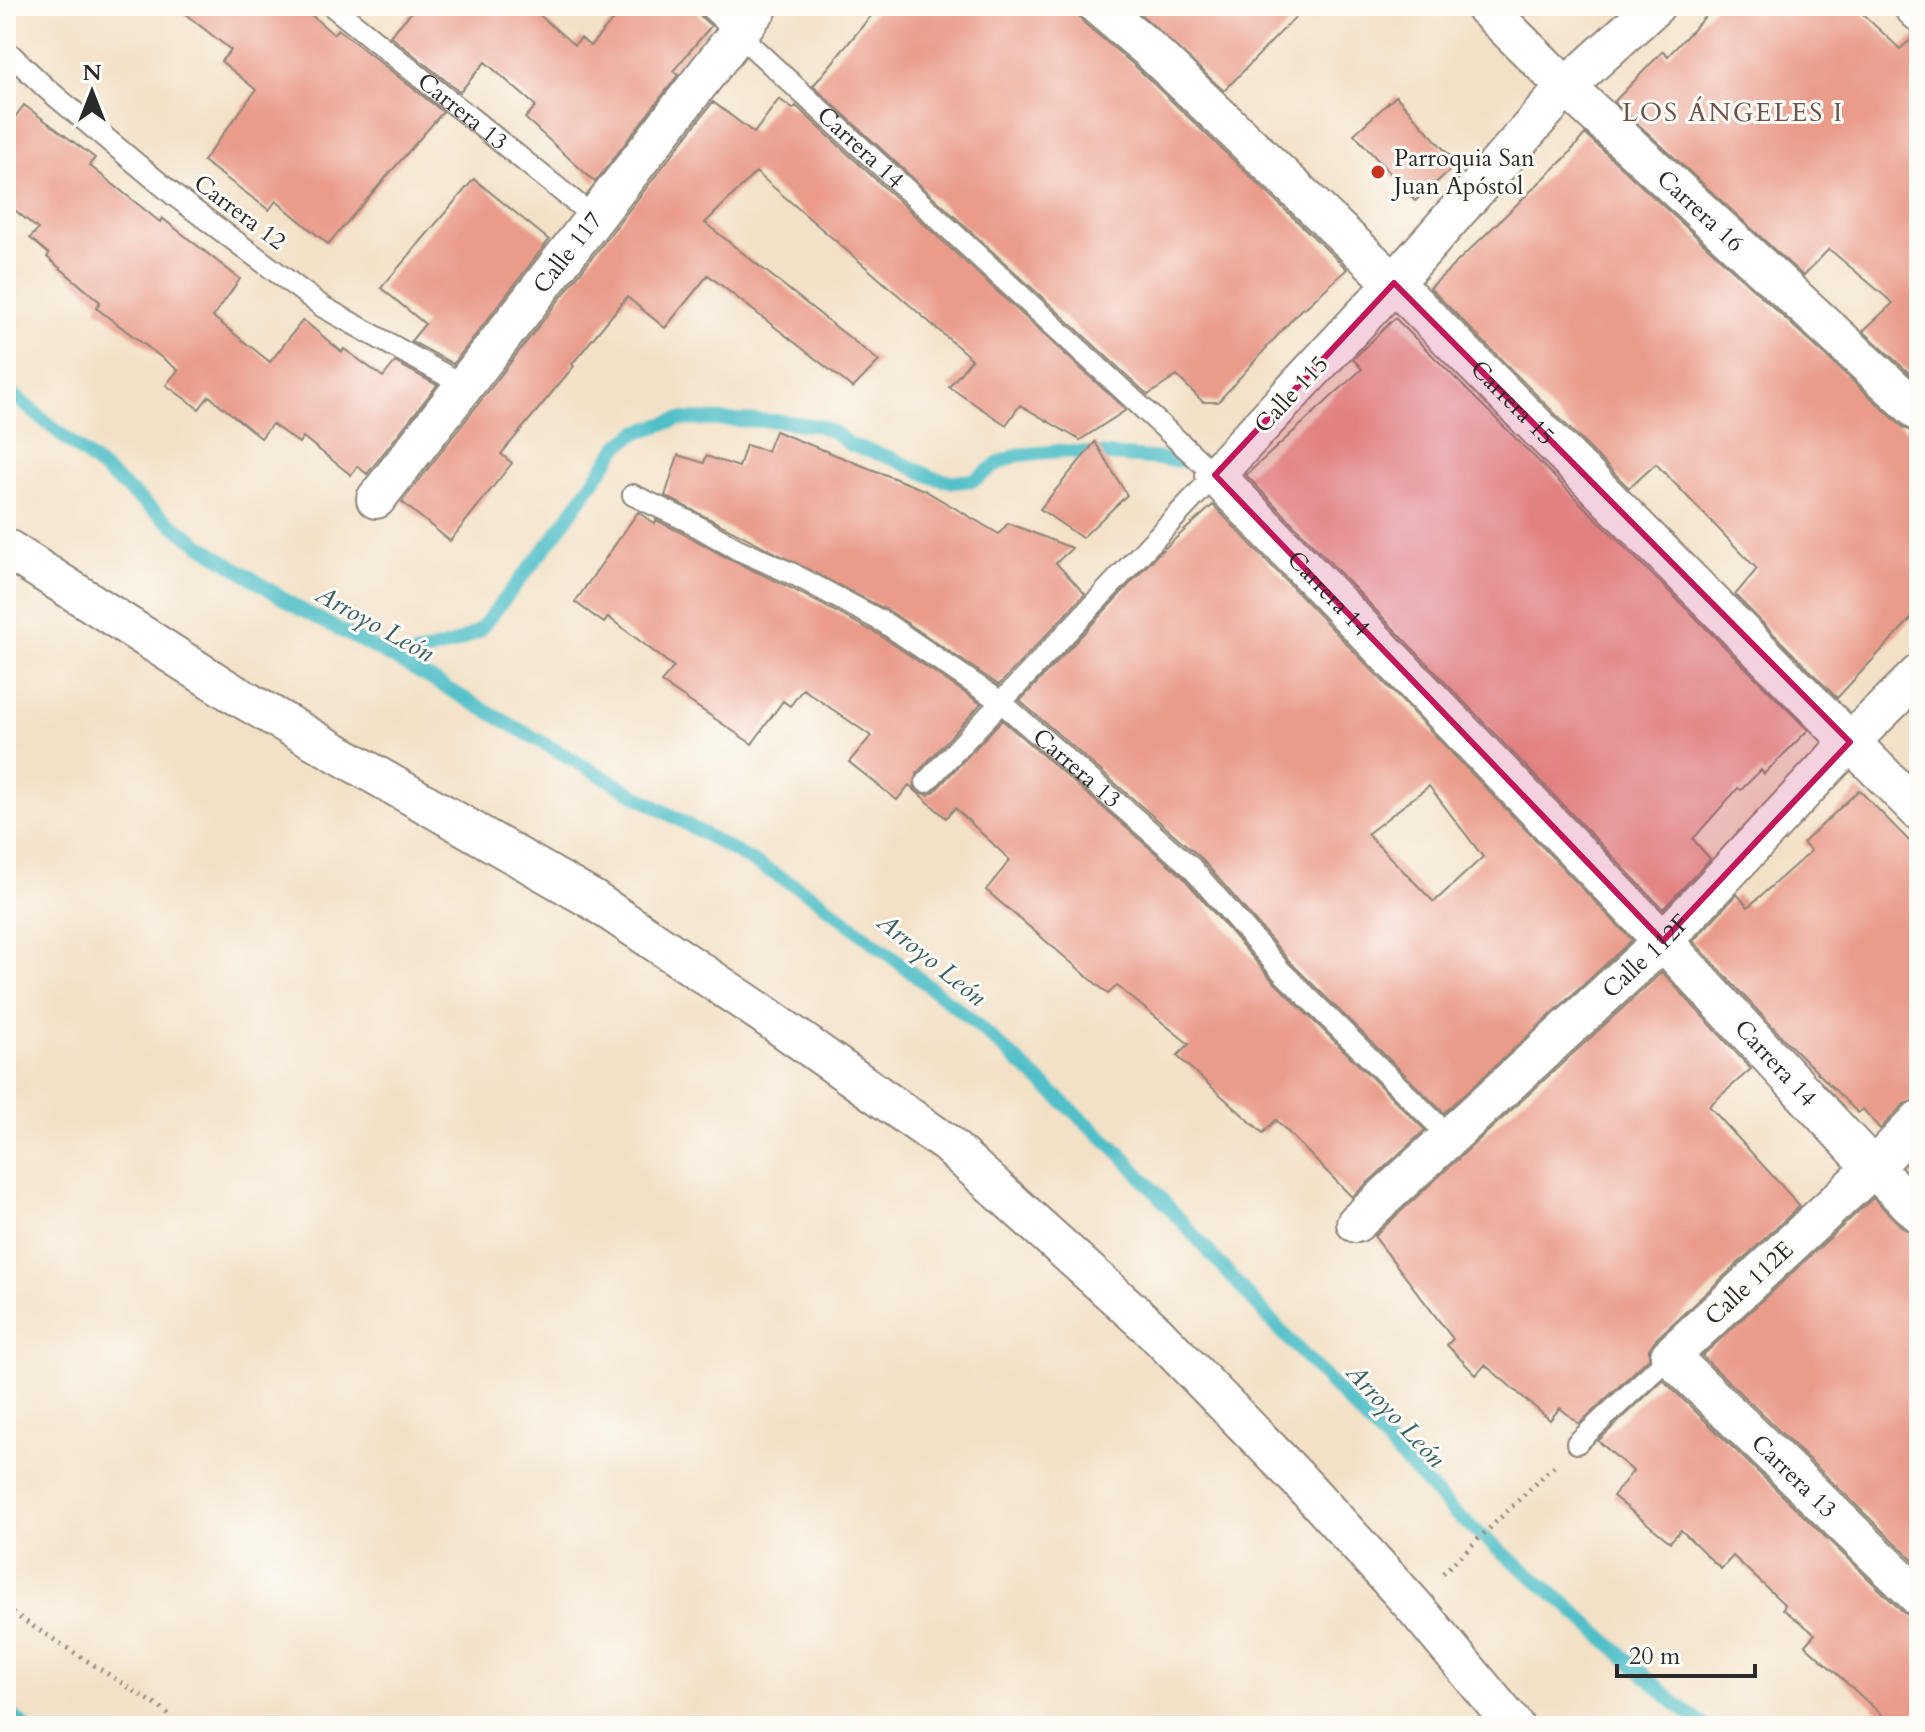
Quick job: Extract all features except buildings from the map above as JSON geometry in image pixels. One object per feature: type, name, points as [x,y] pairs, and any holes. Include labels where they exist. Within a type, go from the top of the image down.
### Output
[{"type":"street","name":"Carrera 15","points":[[1098,6],[1149,49],[1394,283],[1919,811]]},
{"type":"street","name":"Carrera 16","points":[[1484,6],[1566,87],[1919,412]]},
{"type":"street","name":"Calle 115","points":[[1215,475],[1394,283],[1566,87],[1655,6]]},
{"type":"street","points":[[1913,6],[1919,12]]},
{"type":"street","name":"Calle 117","points":[[376,499],[749,19]]},
{"type":"street","name":"Carrera 14","points":[[1215,475],[1663,941],[1873,1168],[1919,1213]]},
{"type":"street","points":[[6,548],[231,692],[593,900],[763,1014],[946,1143],[1154,1331],[1221,1399],[1412,1604],[1514,1726]]},
{"type":"street","name":"Calle 112F","points":[[1356,1223],[1663,941],[1850,742],[1919,674]]},
{"type":"street","name":"Calle 112E","points":[[1670,1356],[1873,1168],[1919,1120]]},
{"type":"street","name":"Carrera 13","points":[[1670,1356],[1919,1597]]},
{"type":"lane","name":"Carrera 13","points":[[332,6],[595,218]]},
{"type":"lane","name":"Carrera 14","points":[[708,6],[749,19],[1215,475]]},
{"type":"lane","name":"Carrera 12","points":[[6,50],[47,89],[175,196],[323,307],[465,386]]},
{"type":"lane","name":"Calle 115","points":[[926,782],[1215,475]]},
{"type":"lane","name":"Carrera 13","points":[[633,495],[885,623],[1001,702],[1191,867],[1282,972],[1449,1136]]},
{"type":"lane","name":"Calle 112E","points":[[1577,1443],[1670,1356]]},
{"type":"path","points":[[1436,1580],[1554,1465]]},
{"type":"path","points":[[6,1609],[161,1708],[181,1726]]},
{"type":"highlighted area","points":[[1394,283],[1850,742],[1663,941],[1215,475]]},
{"type":"waterway","name":"Arroyo León","points":[[6,389],[149,507],[199,544],[298,608],[397,660],[815,897],[967,1016],[1119,1152],[1275,1325],[1454,1513],[1567,1605],[1675,1703],[1705,1726]]},
{"type":"waterway","points":[[397,660],[453,644],[479,631],[554,537],[619,445],[638,432],[679,419],[780,421],[819,426],[834,432],[851,445],[892,458],[934,478],[954,482],[974,480],[999,463],[1018,455],[1060,451],[1200,462]]},
{"type":"waterway","points":[[6,1710],[25,1726]]},
{"type":"place","name":"Parroquia San Juan Apóstol","points":[[1378,172]]},
{"type":"district","name":"LOS ÁNGELES I","points":[[1733,112]]}]
